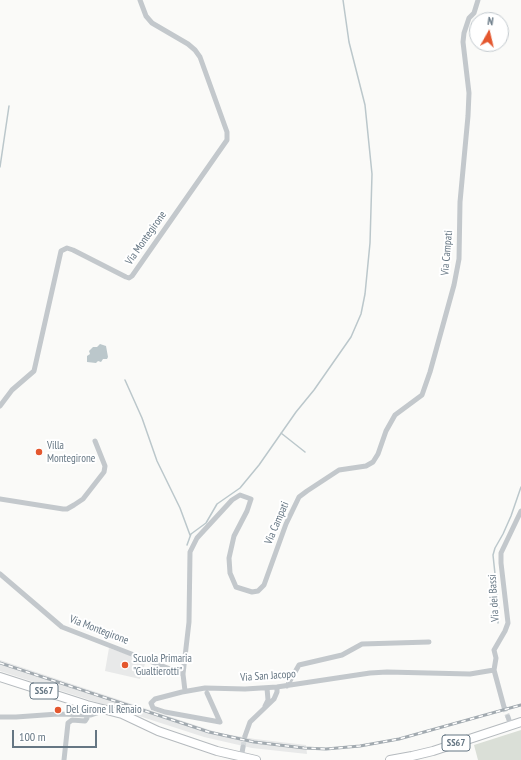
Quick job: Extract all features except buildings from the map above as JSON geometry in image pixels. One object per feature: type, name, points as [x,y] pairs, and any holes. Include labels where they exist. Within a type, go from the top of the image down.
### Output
[{"type":"main road","name":"SS67","points":[[0,677],[87,705],[122,714],[158,730],[230,757],[256,760]]},
{"type":"main road","name":"SS67","points":[[390,760],[433,751],[521,722]]},
{"type":"street","name":"Via Montegirone","points":[[0,406],[12,390],[34,371],[61,251],[67,248],[73,250],[128,278],[132,276],[227,140],[228,132],[200,57],[188,44],[158,27],[146,16],[140,0]]},
{"type":"street","name":"Via Campati","points":[[185,691],[183,674],[189,622],[190,552],[197,538],[232,500],[240,496],[251,499],[248,510],[234,536],[229,558],[230,573],[236,587],[252,592],[258,590],[264,585],[286,524],[299,498],[339,470],[366,466],[373,462],[378,454],[386,431],[395,415],[422,394],[430,372],[454,284],[459,259],[460,202],[469,93],[463,42],[464,33],[469,18],[474,13],[478,0]]},
{"type":"street","points":[[0,499],[63,509],[74,506],[83,498],[104,472],[105,466],[95,441]]},
{"type":"street","name":"Via dei Bassi","points":[[504,707],[494,670],[496,658],[494,650],[508,623],[501,563],[502,553],[521,511]]},
{"type":"street","name":"Via Montegirone","points":[[0,574],[62,626],[183,674]]},
{"type":"street","points":[[287,686],[299,664],[342,655],[362,644],[429,642]]},
{"type":"street","name":"Via San Jacopo","points":[[207,693],[220,722],[171,713],[155,709],[151,706],[151,702],[155,699],[185,691],[205,688],[278,687],[370,673],[470,674],[494,670]]},
{"type":"street","points":[[264,707],[275,697],[278,687]]},
{"type":"street","points":[[245,736],[250,722],[264,707],[268,700],[267,688]]},
{"type":"street","points":[[64,760],[68,723],[72,720],[86,721],[85,714],[87,705]]},
{"type":"street","points":[[0,717],[96,714],[106,710]]},
{"type":"street","points":[[508,717],[511,726]]},
{"type":"street","points":[[241,759],[243,747]]},
{"type":"shaded area","points":[[100,344],[106,346],[107,359],[103,359],[101,362],[98,361],[96,363],[87,362],[87,356],[90,354],[89,351],[93,347],[97,347]]},
{"type":"shaded area","name":"Scuola Primaria \"Gualtierotti\"","points":[[109,648],[146,661],[140,679],[105,671]]},
{"type":"shaded area","points":[[0,660],[219,733],[306,745],[307,754],[252,748],[204,737],[0,671]]},
{"type":"shaded area","points":[[521,730],[521,760],[478,760],[474,745]]},
{"type":"waterway","points":[[187,545],[191,534],[206,523],[217,504],[240,488],[259,465],[351,337],[361,314],[365,294],[370,243],[372,174],[365,105],[349,42],[343,0]]},
{"type":"waterway","points":[[0,167],[9,106]]},
{"type":"waterway","points":[[125,380],[142,418],[157,461],[180,508],[190,535]]},
{"type":"waterway","points":[[281,433],[305,452]]},
{"type":"waterway","points":[[498,623],[499,612],[493,555],[511,516],[521,487]]},
{"type":"tunnel","points":[[504,707],[508,717]]},
{"type":"tunnel","points":[[243,747],[245,736]]},
{"type":"railway","points":[[0,663],[209,732],[254,742],[304,748],[326,749],[360,746],[399,739],[521,705]]},
{"type":"place","name":"Villa Montegirone","points":[[39,452]]},
{"type":"place","name":"Scuola Primaria \"Gualtierotti\"","points":[[125,665]]},
{"type":"place","name":"Del Girone Il Renaio","points":[[58,710]]}]
